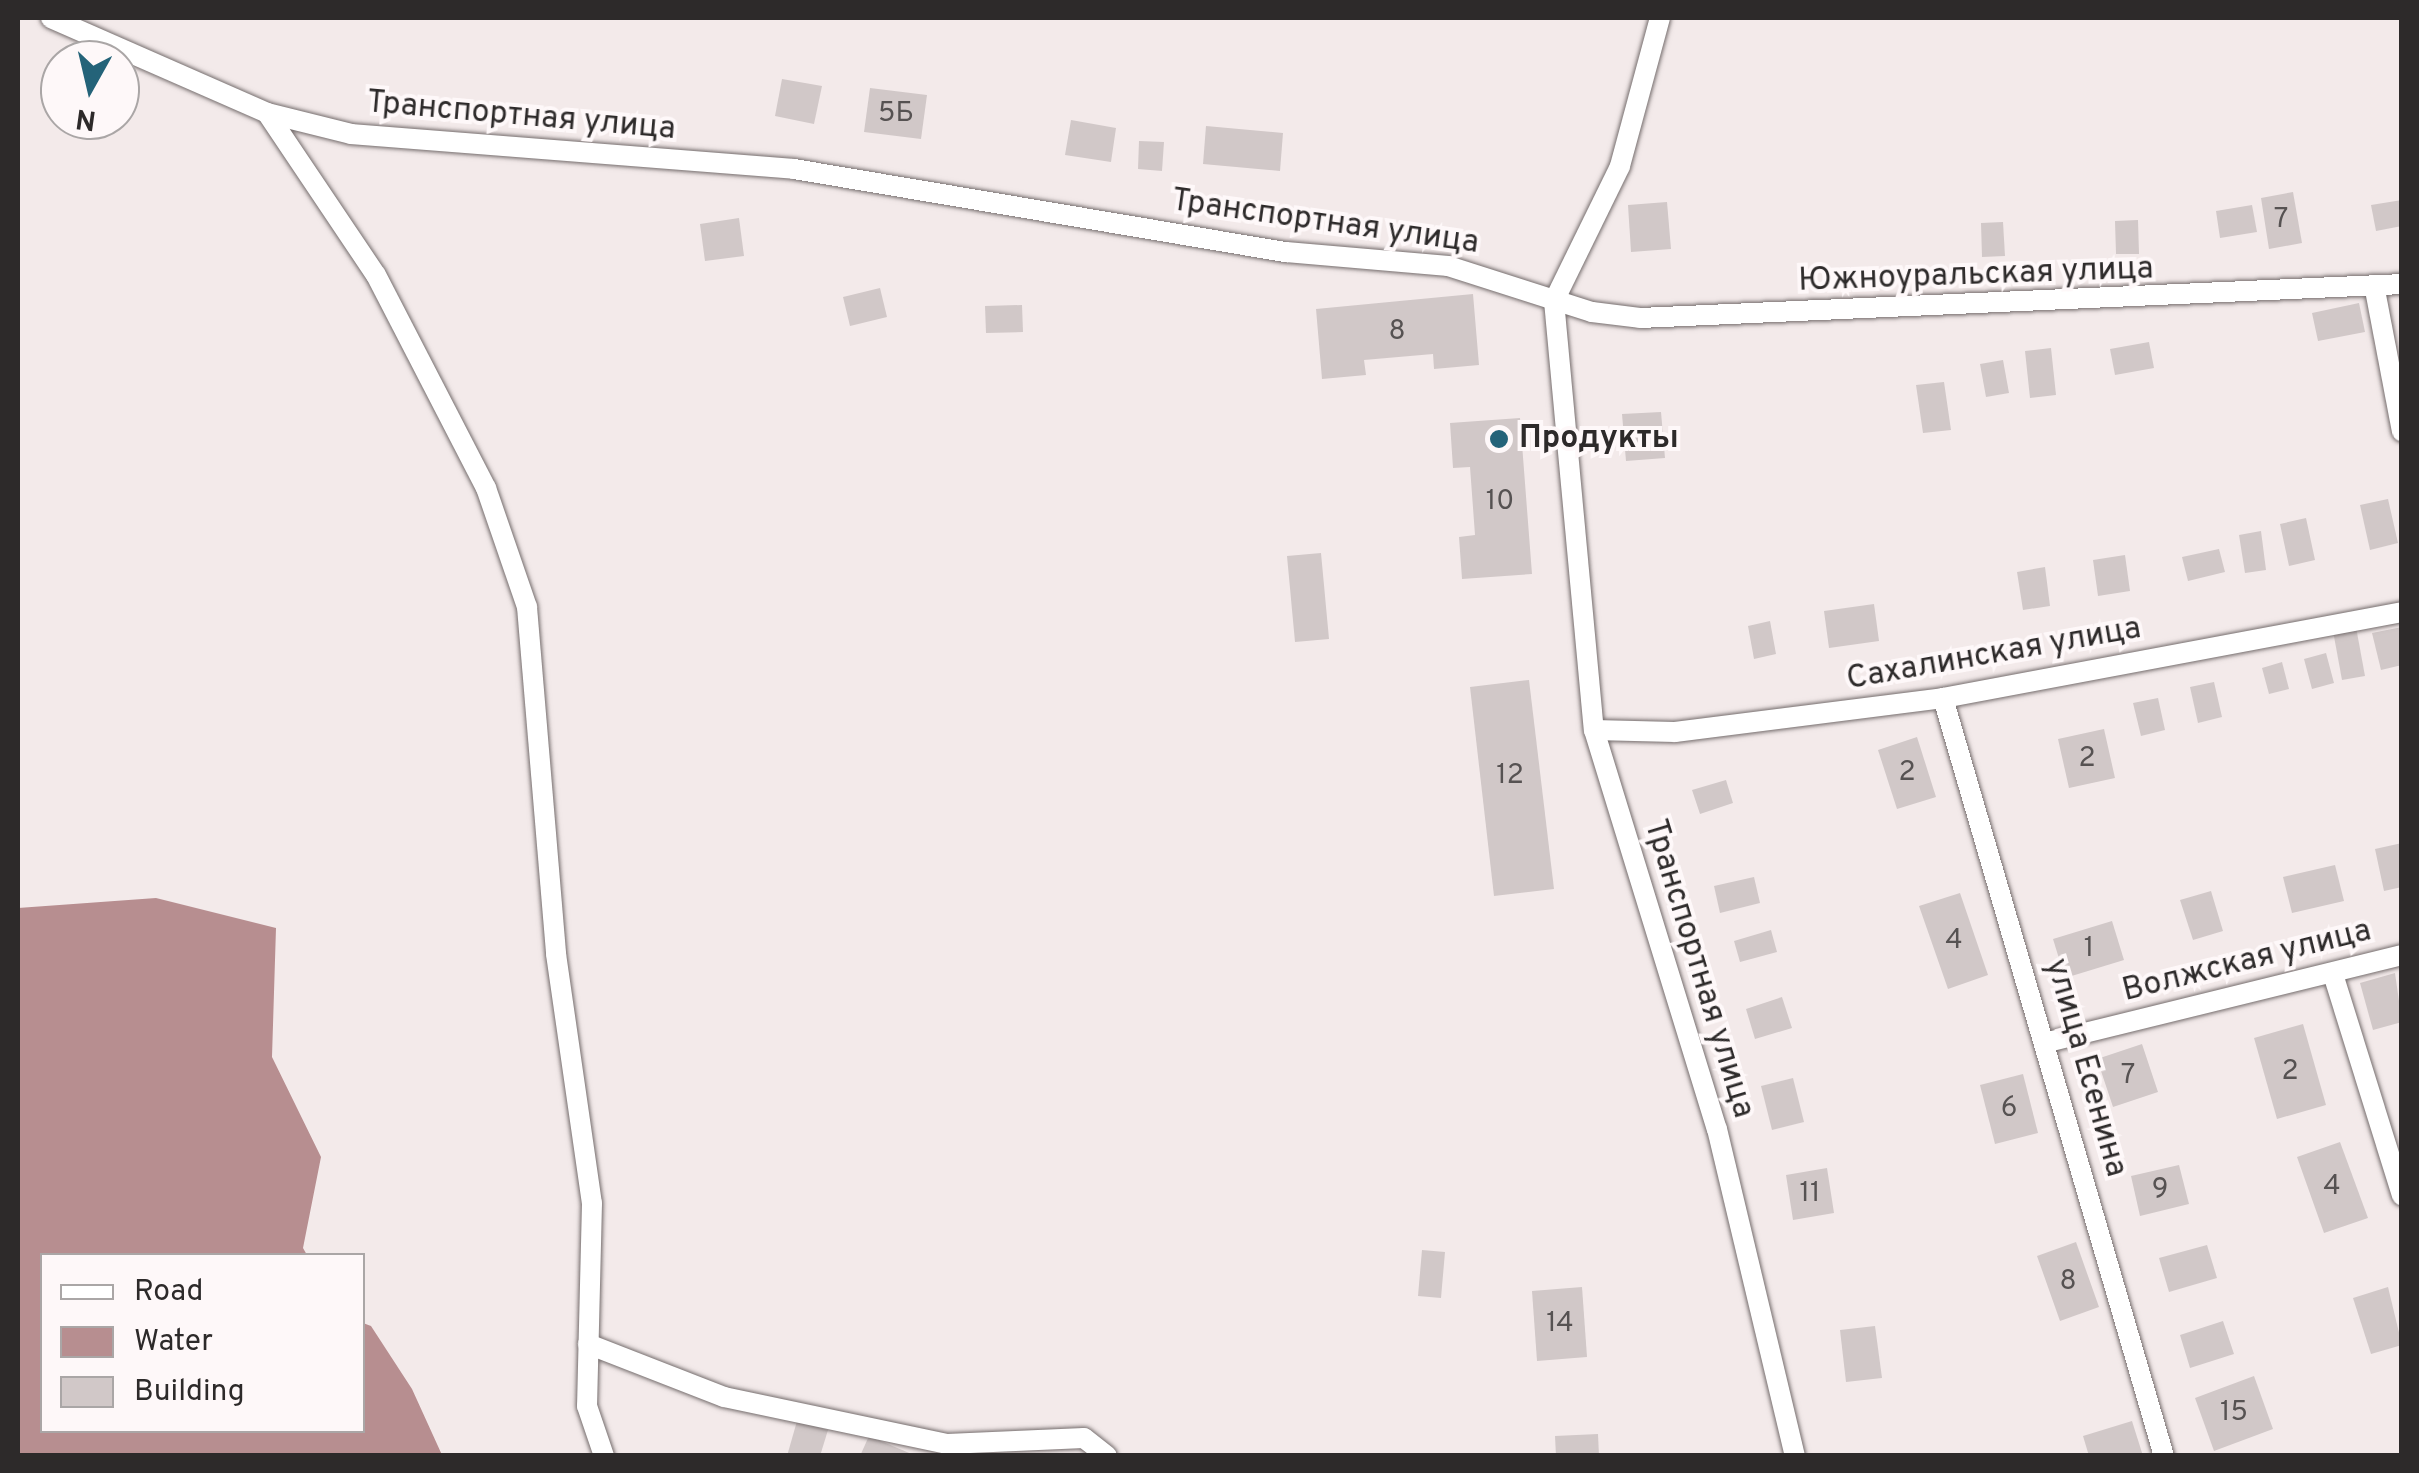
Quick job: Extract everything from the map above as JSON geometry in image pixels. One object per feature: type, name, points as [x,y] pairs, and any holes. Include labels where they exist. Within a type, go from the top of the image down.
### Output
[{"type":"street","name":"Транспортная улица","points":[[50,18],[267,113],[351,134],[794,168],[1286,252],[1448,266],[1554,300],[1594,730],[1717,1129],[1795,1456]]},
{"type":"street","points":[[1554,300],[1620,166],[1660,18]]},
{"type":"street","points":[[267,113],[376,274],[486,488],[527,606],[556,954],[592,1204],[586,1406],[604,1456]]},
{"type":"street","name":"Южноуральская улица","points":[[1554,300],[1640,318],[2376,290],[2402,284]]},
{"type":"street","points":[[2376,290],[2402,431]]},
{"type":"street","name":"Сахалинская улица","points":[[1594,730],[1676,732],[1943,698],[2402,612]]},
{"type":"street","name":"улица Есенина","points":[[1943,698],[2048,1042],[2164,1456]]},
{"type":"street","name":"Волжская улица","points":[[2048,1042],[2402,954]]},
{"type":"street","points":[[2333,974],[2402,1195]]},
{"type":"street","points":[[588,1344],[724,1398],[947,1444],[1084,1438],[1107,1456]]},
{"type":"water","points":[[156,898],[276,928],[272,1057],[321,1157],[303,1248],[306,1253],[40,1253],[40,1433],[365,1433],[365,1324],[371,1326],[412,1389],[442,1455],[18,1455],[18,908]]},
{"type":"building","points":[[782,79],[822,86],[814,124],[775,116]]},
{"type":"building","points":[[870,88],[927,95],[921,139],[864,132]]},
{"type":"building","points":[[1071,120],[1116,128],[1111,162],[1065,155]]},
{"type":"building","points":[[1206,126],[1283,133],[1280,171],[1203,164]]},
{"type":"building","points":[[1139,141],[1164,142],[1162,171],[1138,169]]},
{"type":"building","points":[[2293,192],[2302,243],[2269,249],[2261,198]]},
{"type":"building","points":[[2402,200],[2402,226],[2376,231],[2371,205]]},
{"type":"building","points":[[1667,202],[1671,249],[1631,252],[1628,205]]},
{"type":"building","points":[[2252,205],[2257,232],[2220,238],[2216,211]]},
{"type":"building","points":[[739,218],[744,256],[705,261],[700,224]]},
{"type":"building","points":[[2138,220],[2139,254],[2116,254],[2115,221]]},
{"type":"building","points":[[2003,222],[2005,256],[1982,257],[1981,223]]},
{"type":"building","points":[[880,288],[887,317],[850,326],[843,297]]},
{"type":"building","points":[[1473,294],[1479,365],[1434,369],[1433,354],[1364,360],[1366,375],[1322,379],[1316,309]]},
{"type":"building","points":[[2359,303],[2365,332],[2318,341],[2312,313]]},
{"type":"building","points":[[1022,305],[1023,332],[986,333],[985,306]]},
{"type":"building","points":[[2149,342],[2154,368],[2115,375],[2110,349]]},
{"type":"building","points":[[2051,348],[2056,395],[2030,398],[2025,351]]},
{"type":"building","points":[[2003,360],[2009,393],[1986,397],[1980,364]]},
{"type":"building","points":[[1944,382],[1951,430],[1923,433],[1916,385]]},
{"type":"building","points":[[1661,412],[1665,458],[1626,461],[1622,414]]},
{"type":"building","points":[[1520,418],[1532,574],[1462,579],[1459,537],[1475,535],[1470,467],[1453,468],[1450,423]]},
{"type":"building","points":[[2388,499],[2398,543],[2370,550],[2360,505]]},
{"type":"building","points":[[2306,518],[2315,560],[2289,566],[2280,524]]},
{"type":"building","points":[[2261,531],[2266,570],[2245,573],[2239,535]]},
{"type":"building","points":[[2219,549],[2225,572],[2188,581],[2182,557]]},
{"type":"building","points":[[1321,553],[1329,639],[1295,642],[1287,556]]},
{"type":"building","points":[[2125,555],[2130,591],[2098,596],[2093,560]]},
{"type":"building","points":[[2045,567],[2050,606],[2023,610],[2017,572]]},
{"type":"building","points":[[1874,604],[1879,641],[1829,648],[1824,611]]},
{"type":"building","points":[[1770,621],[1776,654],[1754,659],[1748,626]]},
{"type":"building","points":[[2356,627],[2365,676],[2342,680],[2333,631]]},
{"type":"building","points":[[2402,627],[2402,665],[2381,670],[2372,633]]},
{"type":"building","points":[[2326,653],[2334,683],[2312,689],[2304,659]]},
{"type":"building","points":[[2282,662],[2289,689],[2269,694],[2262,668]]},
{"type":"building","points":[[1529,680],[1554,889],[1494,896],[1470,687]]},
{"type":"building","points":[[2214,682],[2222,717],[2198,723],[2190,687]]},
{"type":"building","points":[[2158,698],[2165,730],[2141,736],[2133,703]]},
{"type":"building","points":[[2104,729],[2115,778],[2069,788],[2058,739]]},
{"type":"building","points":[[1917,737],[1936,797],[1897,809],[1878,750]]},
{"type":"building","points":[[1726,780],[1733,803],[1700,814],[1692,790]]},
{"type":"building","points":[[2402,843],[2402,887],[2384,891],[2375,849]]},
{"type":"building","points":[[2335,865],[2344,901],[2292,913],[2283,877]]},
{"type":"building","points":[[1754,877],[1760,903],[1720,913],[1714,886]]},
{"type":"building","points":[[2211,891],[2223,931],[2193,940],[2180,900]]},
{"type":"building","points":[[1960,893],[1988,975],[1948,989],[1919,906]]},
{"type":"building","points":[[2112,921],[2124,960],[2065,978],[2053,939]]},
{"type":"building","points":[[1771,930],[1777,952],[1740,962],[1734,941]]},
{"type":"building","points":[[2395,973],[2402,1022],[2373,1030],[2360,983]]},
{"type":"building","points":[[1782,997],[1792,1028],[1755,1039],[1746,1009]]},
{"type":"building","points":[[2303,1024],[2326,1105],[2277,1119],[2254,1038]]},
{"type":"building","points":[[2142,1044],[2158,1092],[2113,1107],[2097,1059]]},
{"type":"building","points":[[2023,1074],[2038,1133],[1995,1144],[1980,1085]]},
{"type":"building","points":[[1793,1078],[1804,1122],[1772,1130],[1761,1086]]},
{"type":"building","points":[[2340,1142],[2368,1218],[2324,1233],[2297,1157]]},
{"type":"building","points":[[2179,1165],[2189,1204],[2140,1216],[2131,1176]]},
{"type":"building","points":[[1827,1168],[1834,1213],[1793,1220],[1786,1175]]},
{"type":"building","points":[[2076,1242],[2099,1307],[2060,1321],[2037,1256]]},
{"type":"building","points":[[2207,1245],[2217,1278],[2169,1292],[2159,1258]]},
{"type":"building","points":[[1422,1250],[1445,1252],[1441,1298],[1418,1296]]},
{"type":"building","points":[[1582,1287],[1587,1357],[1537,1361],[1532,1291]]},
{"type":"building","points":[[2388,1287],[2402,1345],[2371,1354],[2353,1298]]},
{"type":"building","points":[[2223,1321],[2234,1354],[2190,1368],[2180,1335]]},
{"type":"building","points":[[1875,1326],[1882,1378],[1846,1382],[1840,1330]]},
{"type":"building","points":[[2254,1376],[2273,1429],[2214,1451],[2195,1398]]},
{"type":"building","points":[[797,1421],[828,1430],[820,1456],[787,1456]]},
{"type":"building","points":[[2132,1421],[2143,1456],[2089,1456],[2083,1436]]},
{"type":"building","points":[[1598,1434],[1599,1456],[1556,1456],[1555,1436]]},
{"type":"building","points":[[869,1436],[914,1455],[914,1456],[860,1456]]},
{"type":"place","name":"Продукты","points":[[1499,439]]}]
